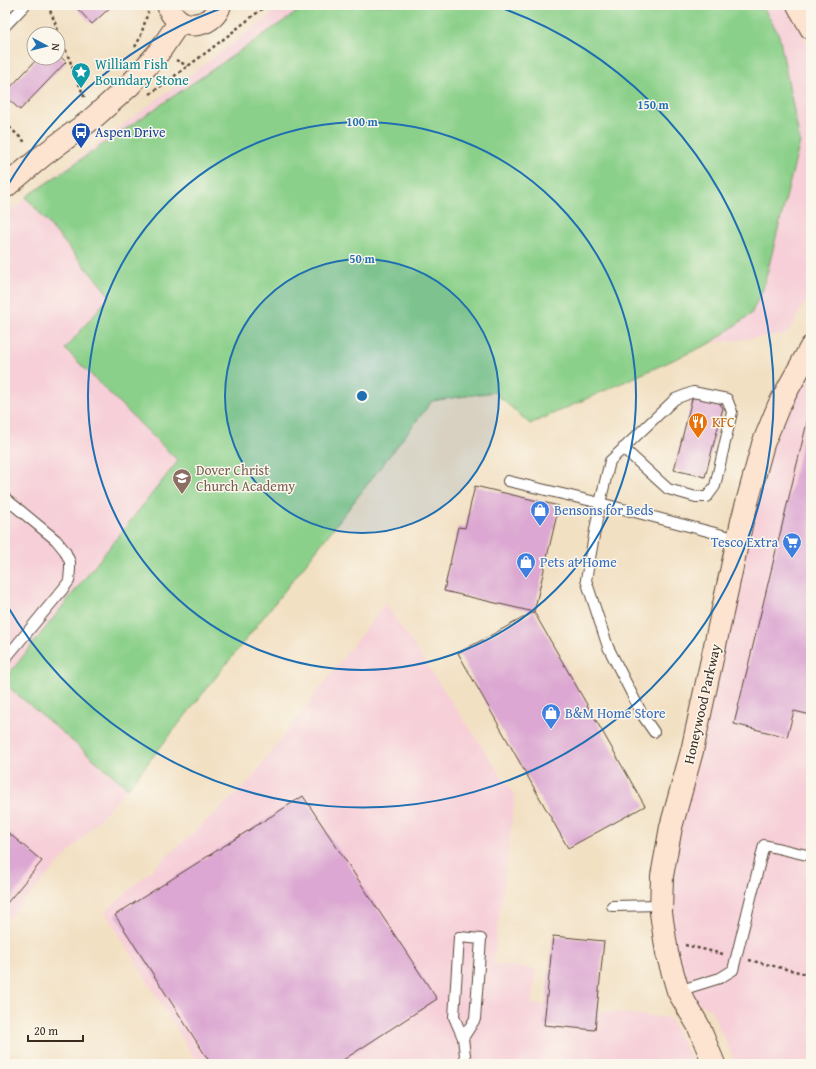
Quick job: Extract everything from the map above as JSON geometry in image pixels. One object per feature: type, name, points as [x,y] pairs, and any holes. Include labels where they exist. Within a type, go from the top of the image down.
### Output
[{"type":"street","points":[[5,187],[41,157],[92,119],[130,85],[159,52],[174,13],[189,24],[198,25],[207,22],[214,16],[220,5]]},
{"type":"street","points":[[798,5],[811,28]]},
{"type":"street","name":"Honeywood Parkway","points":[[714,1064],[698,1024],[678,991],[667,953],[661,914],[662,876],[671,827],[692,751],[738,539],[763,444],[779,405],[811,347]]},
{"type":"lane","points":[[5,26],[25,5]]},
{"type":"lane","points":[[623,448],[668,489],[696,497],[707,497],[715,486],[732,412],[727,399],[693,392],[675,400],[623,448],[610,461],[600,503],[586,580],[608,647],[643,716],[654,732]]},
{"type":"lane","points":[[508,481],[738,539]]},
{"type":"lane","points":[[5,498],[56,540],[65,551],[70,562],[69,581],[64,589],[5,659]]},
{"type":"lane","points":[[678,991],[720,978],[733,970],[764,846],[811,856]]},
{"type":"lane","points":[[612,906],[662,905]]},
{"type":"lane","points":[[463,1038],[475,1019],[481,939],[459,937],[454,1017],[463,1038],[466,1064]]},
{"type":"path","points":[[48,5],[86,103]]},
{"type":"path","points":[[133,50],[140,38],[150,5]]},
{"type":"path","points":[[5,123],[41,157]]},
{"type":"shaded area","name":"Dover Christ Church Academy","points":[[284,5],[786,5],[803,35],[811,59],[811,292],[787,334],[711,343],[530,424],[494,392],[432,401],[304,566],[128,788],[5,922],[5,219],[26,197]]},
{"type":"shaded area","points":[[811,353],[811,1064],[736,1064],[711,1010],[678,991],[661,913],[742,521]]},
{"type":"shaded area","points":[[385,603],[515,796],[493,964],[536,969],[532,1004],[669,1018],[694,1064],[198,1064],[105,912],[247,784]]},
{"type":"green space","name":"Dover Christ Church Academy","points":[[307,5],[762,5],[779,35],[800,142],[763,289],[751,314],[711,343],[530,424],[494,392],[432,401],[304,566],[128,788],[5,684],[5,679],[178,461],[65,349],[110,296],[26,197]]},
{"type":"building","points":[[74,5],[113,5],[92,24]]},
{"type":"building","points":[[30,66],[62,66],[20,110],[5,96],[5,93]]},
{"type":"building","name":"KFC","points":[[693,395],[717,400],[723,408],[705,477],[674,470]]},
{"type":"building","name":"Tesco Extra","points":[[810,410],[811,715],[794,711],[787,737],[734,724]]},
{"type":"building","points":[[475,486],[559,506],[534,612],[444,591],[458,527],[465,528]]},
{"type":"building","name":"B&M Home Store","points":[[534,612],[645,806],[568,848],[458,653]]},
{"type":"building","points":[[303,796],[437,999],[337,1064],[211,1064],[115,915]]},
{"type":"building","points":[[5,830],[42,861],[7,903],[5,901]]},
{"type":"building","points":[[553,936],[604,941],[595,1030],[544,1025]]},
{"type":"place","name":"William Fish Boundary Stone","points":[[81,89]]},
{"type":"place","name":"Aspen Drive","points":[[81,149]]},
{"type":"place","name":"KFC","points":[[698,439]]},
{"type":"place","name":"Dover Christ Church Academy","points":[[182,495]]},
{"type":"place","name":"Bensons for Beds","points":[[540,527]]},
{"type":"place","name":"Tesco Extra","points":[[792,559]]},
{"type":"place","name":"Pets at Home","points":[[526,579]]},
{"type":"place","name":"B&M Home Store","points":[[551,730]]}]
